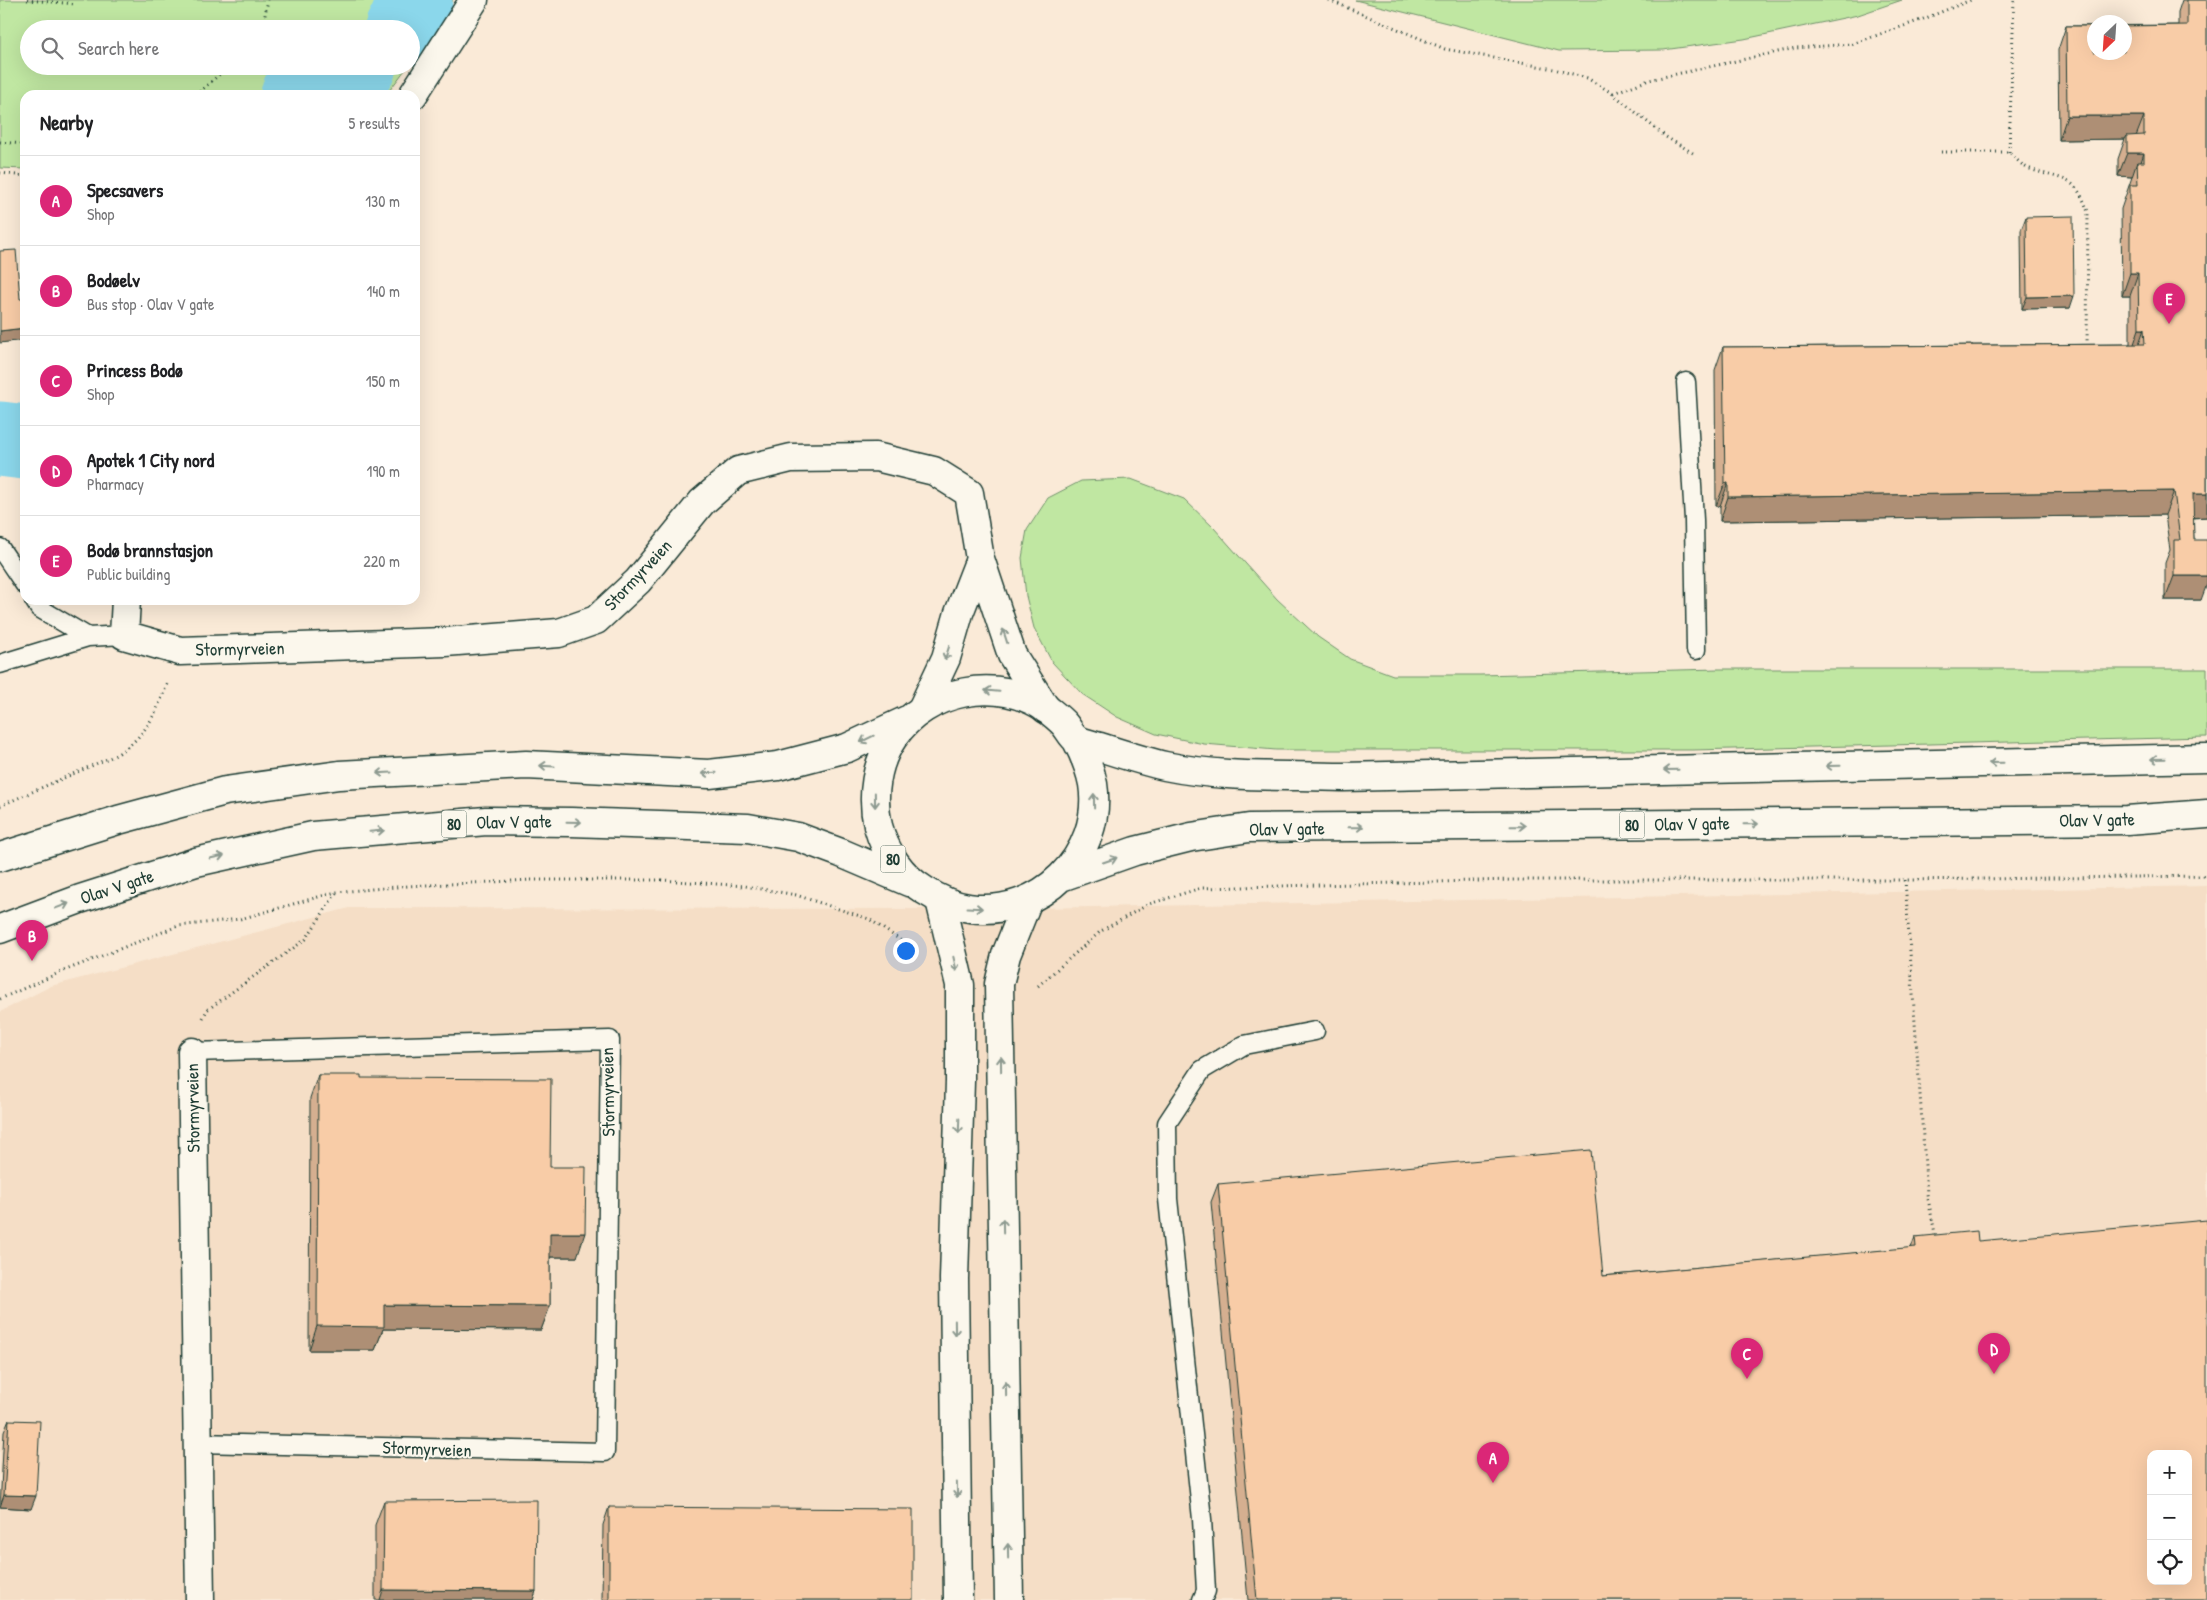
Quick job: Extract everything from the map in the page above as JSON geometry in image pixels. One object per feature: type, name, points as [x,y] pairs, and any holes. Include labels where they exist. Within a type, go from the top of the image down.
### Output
[{"type":"main road","points":[[416,90],[474,0]]},
{"type":"main road","name":"Stormyrveien","points":[[124,635],[180,650],[445,642],[559,633],[596,620],[638,581],[702,502],[738,471],[791,458],[876,457],[934,471],[969,492],[980,559],[1012,655],[1046,708]]},
{"type":"main road","points":[[916,713],[946,658],[959,613],[980,559]]},
{"type":"main road","points":[[124,635],[126,605]]},
{"type":"main road","name":"Olav V gate","points":[[0,857],[118,820],[226,791],[339,775],[526,765],[709,774],[778,766],[847,748],[942,698],[962,692],[984,690],[1006,692],[1027,698],[1046,708],[1063,722],[1076,739],[1087,761],[1093,785],[1094,809],[1089,834],[1078,856],[1064,876],[1047,890],[1028,900],[999,908],[969,908],[940,900],[913,883],[841,853],[798,837],[748,828],[571,822],[486,822],[313,836],[196,862],[80,899],[0,929]]},
{"type":"main road","name":"Olav V gate","points":[[913,883],[895,863],[882,840],[875,814],[875,788],[881,761],[893,738],[916,713]]},
{"type":"main road","points":[[1076,739],[1166,766],[1228,774],[1334,776],[2207,758]]},
{"type":"main road","name":"Olav V gate","points":[[1064,876],[1144,849],[1191,837],[1249,828],[2127,820],[2207,814]]},
{"type":"main road","points":[[940,900],[960,985],[960,1081],[954,1279],[958,1600]]},
{"type":"main road","points":[[1009,1600],[999,984],[1006,955],[1028,900]]},
{"type":"main road","name":"Stormyrveien","points":[[192,1052],[200,1600]]},
{"type":"lane","points":[[1686,382],[1694,520],[1696,650]]},
{"type":"lane","points":[[0,548],[20,578]]},
{"type":"lane","points":[[37,605],[39,608],[88,637]]},
{"type":"lane","points":[[0,664],[88,637],[124,635]]},
{"type":"lane","points":[[1202,1600],[1206,1591],[1202,1519],[1168,1199],[1167,1123],[1202,1070],[1244,1045],[1315,1031]]},
{"type":"lane","name":"Stormyrveien","points":[[192,1052],[610,1040],[605,1452],[197,1443]]},
{"type":"path","points":[[27,0],[76,4]]},
{"type":"path","points":[[264,20],[268,0]]},
{"type":"path","points":[[1329,0],[1445,49],[1554,69],[1587,78],[1612,93],[1666,137],[1693,153]]},
{"type":"path","points":[[1612,93],[1649,80],[1796,48],[1852,44],[1971,0]]},
{"type":"path","points":[[2009,152],[2014,0]]},
{"type":"path","points":[[202,90],[219,75]]},
{"type":"path","points":[[0,142],[20,144]]},
{"type":"path","points":[[1941,152],[2009,152],[2028,169],[2066,178],[2082,195],[2088,212],[2087,356]]},
{"type":"path","points":[[0,173],[20,175]]},
{"type":"path","points":[[0,806],[116,755],[129,746],[142,734],[154,718],[180,650]]},
{"type":"path","points":[[1038,986],[1101,931],[1149,904],[1200,888],[1513,880],[1905,880],[2207,876]]},
{"type":"path","points":[[0,999],[61,972],[178,926],[240,919],[336,892],[408,886],[532,880],[662,880],[745,886],[796,895],[869,919],[909,946],[916,962]]},
{"type":"path","points":[[1905,880],[1927,1194],[1937,1242]]},
{"type":"path","points":[[192,1052],[194,1036],[207,1010],[306,939],[336,892]]},
{"type":"shaded area","points":[[2207,886],[2207,1600],[0,1600],[0,1012],[51,986],[349,908],[985,909]]},
{"type":"green space","points":[[0,0],[453,0],[436,29],[420,49],[420,20],[20,20],[20,75],[401,75],[390,90],[20,90],[20,169],[0,168]]},
{"type":"green space","points":[[1355,0],[1902,0],[1858,15],[1744,39],[1663,50],[1559,51]]},
{"type":"green space","points":[[1131,479],[1184,499],[1214,528],[1277,599],[1318,637],[1350,659],[1393,675],[1480,675],[1718,669],[2207,669],[2207,737],[1693,750],[1276,750],[1204,744],[1156,734],[1117,717],[1082,694],[1052,662],[1034,628],[1026,596],[1022,558],[1027,530],[1048,498],[1081,481]]},
{"type":"building","points":[[2187,0],[2207,0],[2207,494],[2193,494],[2194,540],[2207,540],[2207,576],[2174,576],[2174,540],[2180,540],[2174,491],[1728,497],[1728,483],[1725,483],[1723,347],[2145,344],[2144,329],[2139,329],[2138,273],[2130,273],[2130,185],[2138,185],[2137,162],[2144,162],[2144,153],[2127,153],[2127,136],[2144,135],[2144,116],[2067,116],[2066,26],[2087,26],[2087,60],[2132,60],[2132,26],[2187,25]]},
{"type":"building","points":[[2073,216],[2074,296],[2027,297],[2026,217]]},
{"type":"building","points":[[16,250],[20,299],[20,329],[0,331],[0,251]]},
{"type":"building","points":[[318,1075],[361,1075],[361,1078],[551,1079],[550,1167],[586,1167],[585,1233],[550,1233],[550,1306],[384,1305],[384,1327],[317,1326]]},
{"type":"building","points":[[1591,1150],[1603,1276],[1916,1247],[1915,1237],[1977,1231],[1978,1241],[2207,1220],[2207,1600],[1257,1600],[1218,1184]]},
{"type":"building","points":[[9,1420],[40,1421],[36,1496],[4,1495]]},
{"type":"building","points":[[537,1500],[536,1591],[383,1590],[384,1501]]},
{"type":"building","points":[[609,1507],[913,1509],[913,1600],[609,1600]]},
{"type":"waterway","points":[[407,20],[415,0]]},
{"type":"waterway","points":[[309,90],[340,75]]},
{"type":"waterway","points":[[0,439],[20,441]]},
{"type":"place","name":"Bodø brannstasjon","points":[[2169,324]]},
{"type":"place","name":"Bodøelv","points":[[32,961]]},
{"type":"place","name":"Apotek 1 City nord","points":[[1994,1374]]},
{"type":"place","name":"Princess Bodø","points":[[1747,1379]]},
{"type":"place","name":"Specsavers","points":[[1493,1483]]}]
